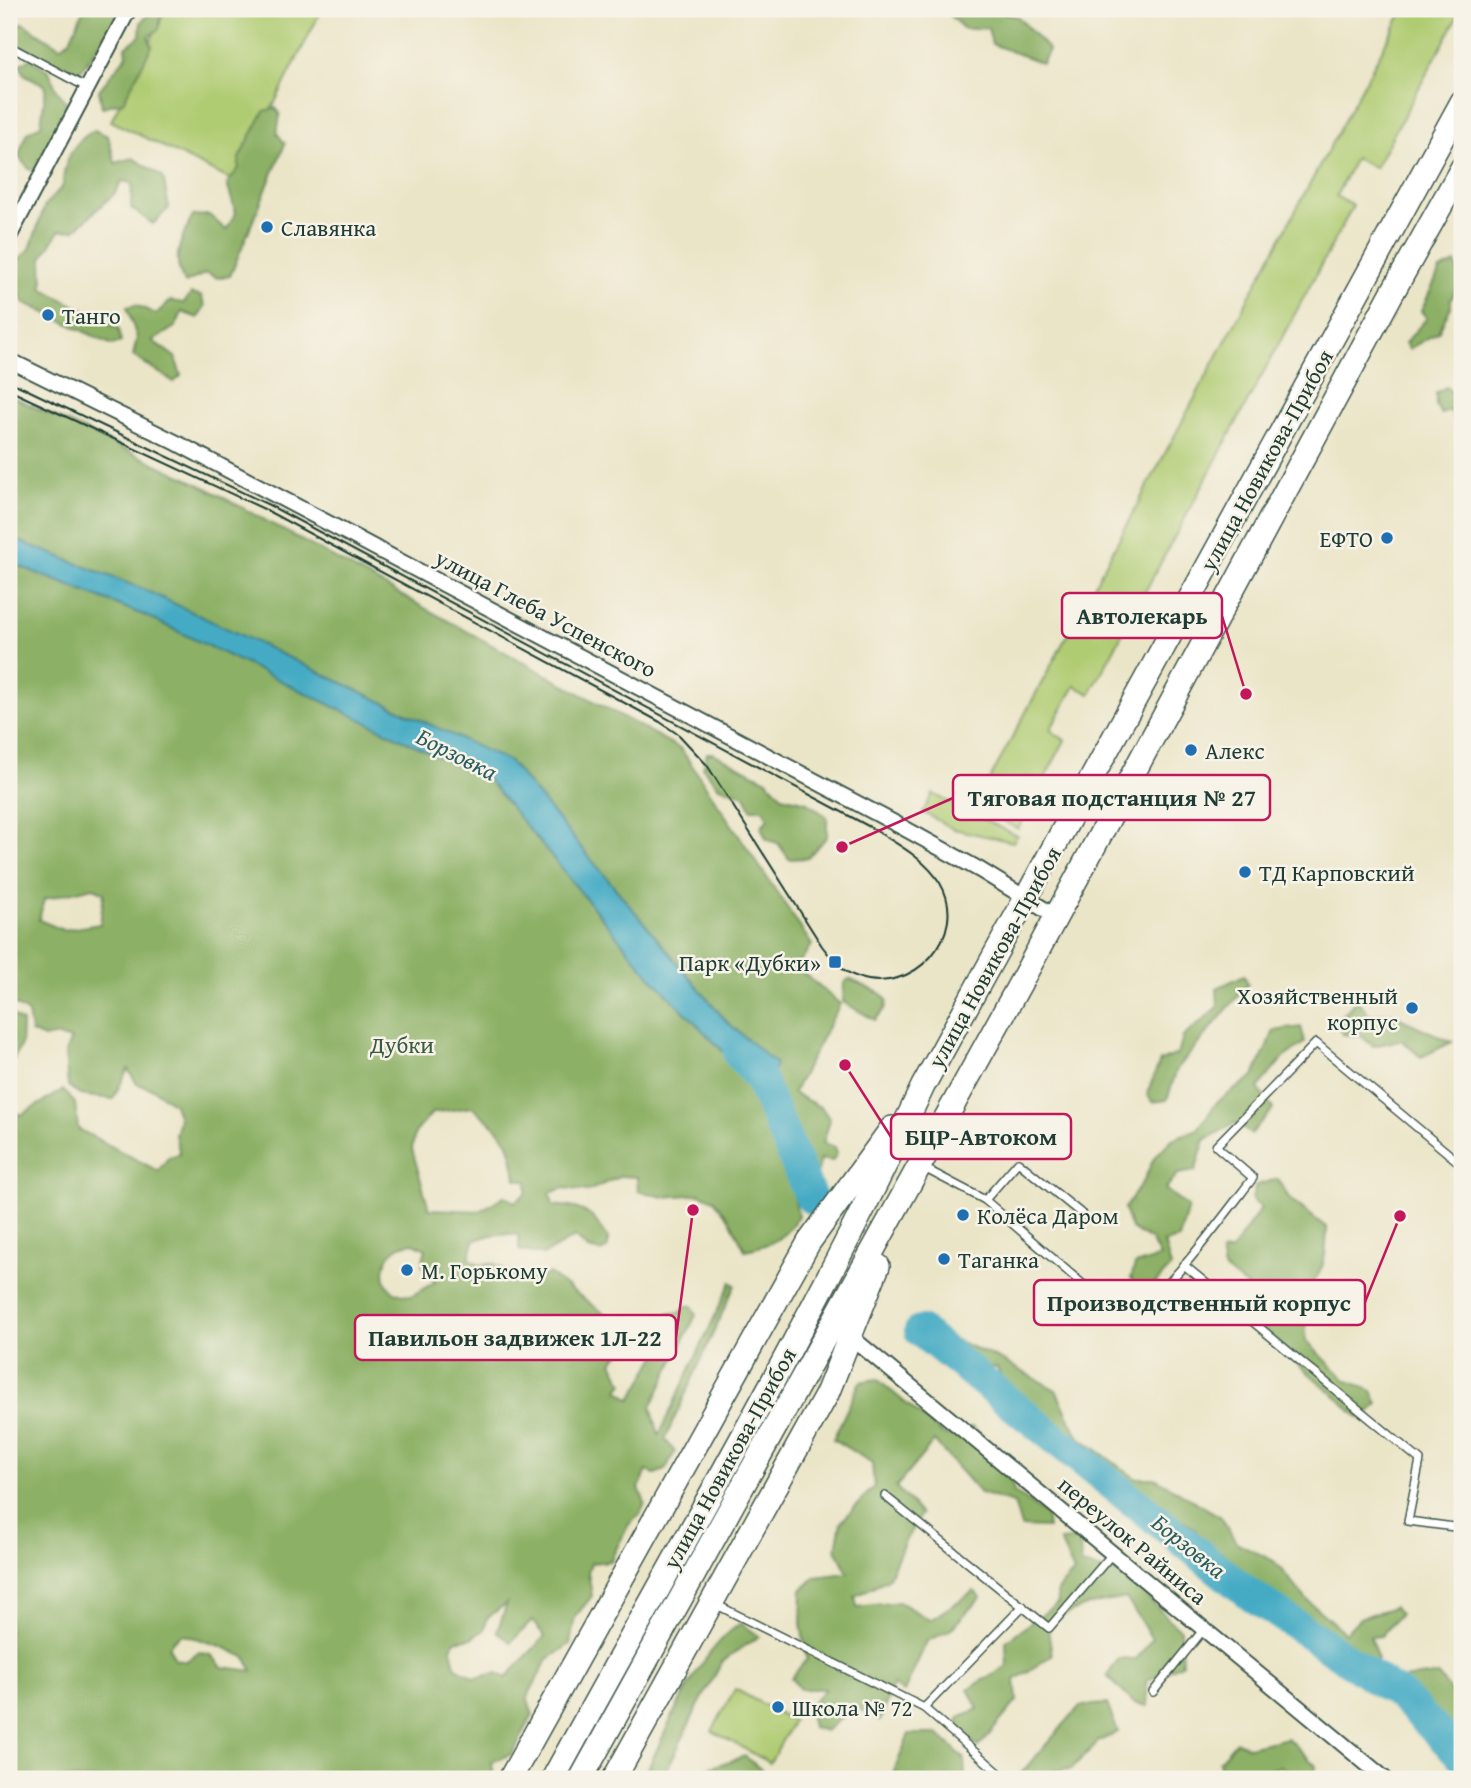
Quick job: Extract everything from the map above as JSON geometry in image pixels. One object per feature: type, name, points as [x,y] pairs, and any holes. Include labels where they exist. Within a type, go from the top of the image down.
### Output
[{"type":"main road","name":"улица Новикова-Прибоя","points":[[553,1779],[823,1288],[884,1170],[923,1086],[1462,102]]},
{"type":"main road","name":"улица Новикова-Прибоя","points":[[580,1779],[909,1187],[1462,168]]},
{"type":"main road","points":[[510,1779],[809,1242],[923,1086]]},
{"type":"main road","points":[[614,1779],[827,1394],[909,1187]]},
{"type":"street","points":[[9,237],[129,9]]},
{"type":"street","name":"улица Глеба Успенского","points":[[9,360],[177,443],[902,827],[1055,916]]},
{"type":"street","name":"переулок Райниса","points":[[851,1337],[1385,1779]]},
{"type":"lane","points":[[9,46],[89,88]]},
{"type":"lane","points":[[920,1166],[985,1200],[1115,1312],[1129,1315],[1148,1305],[1184,1265],[1252,1178],[1216,1146],[1316,1043],[1462,1165]]},
{"type":"lane","points":[[985,1200],[1018,1162],[1083,1215]]},
{"type":"lane","points":[[1184,1265],[1420,1460],[1408,1521],[1462,1528]]},
{"type":"lane","points":[[886,1496],[1049,1628],[1114,1552]]},
{"type":"lane","points":[[713,1603],[924,1709],[1006,1779]]},
{"type":"lane","points":[[924,1709],[1023,1606]]},
{"type":"lane","points":[[1153,1692],[1205,1628]]},
{"type":"green space","points":[[84,9],[126,9],[81,70],[62,69],[15,45],[10,32],[22,23],[60,47],[70,40]]},
{"type":"green space","points":[[154,9],[162,9],[159,29],[148,37],[152,46],[123,102],[102,107],[99,90],[127,55],[126,47],[140,36],[141,22]]},
{"type":"green space","points":[[166,9],[322,9],[235,182],[111,121]]},
{"type":"green space","points":[[943,9],[994,9],[1018,17],[1049,50],[1042,63],[992,44],[988,28],[964,29]]},
{"type":"green space","points":[[1404,9],[1462,9],[1375,168],[1355,158],[1336,196],[1353,206],[1090,694],[1075,686],[1050,730],[1065,740],[1018,829],[975,807]]},
{"type":"green space","points":[[30,59],[49,71],[56,89],[73,111],[44,168],[30,170],[18,156],[28,132],[41,125],[46,86],[24,74],[20,64]]},
{"type":"green space","points":[[276,108],[280,115],[277,133],[285,144],[230,276],[218,278],[206,273],[185,283],[178,266],[178,257],[181,241],[193,216],[209,215],[226,230],[236,213],[227,184],[239,168],[239,158],[264,111]]},
{"type":"green space","points":[[94,130],[108,136],[115,163],[133,158],[163,177],[169,208],[153,224],[131,208],[132,183],[122,181],[116,192],[75,230],[59,231],[42,258],[43,289],[119,329],[121,342],[112,345],[23,302],[13,280],[16,262],[30,249],[45,205],[63,186],[67,161],[80,140]]},
{"type":"green space","points":[[1455,263],[1462,281],[1451,299],[1451,307],[1438,332],[1409,349],[1405,343],[1427,318],[1421,311],[1440,270]]},
{"type":"green space","points":[[191,294],[201,296],[205,306],[198,318],[182,312],[176,326],[153,341],[175,357],[181,376],[174,382],[133,356],[137,338],[127,307],[136,305],[156,314],[170,301],[184,303]]},
{"type":"green space","points":[[1446,387],[1455,395],[1462,396],[1462,423],[1455,423],[1451,410],[1441,414],[1436,406],[1436,393]]},
{"type":"green space","name":"Дубки","points":[[9,395],[201,485],[681,749],[812,945],[796,967],[840,1004],[793,1093],[822,1108],[830,1120],[823,1143],[835,1147],[837,1154],[832,1161],[820,1159],[814,1187],[810,1192],[802,1190],[794,1195],[798,1216],[776,1240],[745,1250],[730,1220],[714,1200],[701,1194],[664,1197],[638,1191],[637,1177],[621,1176],[588,1191],[564,1188],[550,1193],[553,1206],[578,1209],[593,1218],[608,1238],[608,1248],[601,1252],[588,1249],[575,1237],[543,1255],[519,1250],[519,1235],[496,1234],[474,1241],[469,1258],[480,1265],[494,1263],[526,1279],[549,1274],[619,1324],[617,1330],[627,1345],[612,1362],[623,1383],[618,1390],[631,1399],[672,1329],[663,1324],[666,1314],[681,1312],[686,1306],[692,1306],[696,1315],[651,1407],[659,1435],[731,1282],[735,1285],[665,1439],[675,1452],[665,1470],[655,1474],[647,1471],[639,1488],[645,1503],[640,1515],[629,1524],[610,1561],[591,1563],[588,1572],[592,1596],[575,1617],[570,1644],[547,1660],[527,1698],[533,1715],[512,1754],[492,1762],[494,1779],[9,1779],[9,1109],[21,1115],[63,1090],[75,1103],[78,1129],[158,1171],[169,1157],[180,1154],[175,1135],[179,1119],[174,1104],[153,1089],[137,1084],[128,1069],[113,1099],[80,1095],[68,1086],[65,1053],[71,1039],[52,1036],[44,1038],[31,1032],[28,1013],[9,1001],[9,562],[146,616],[489,781],[649,975],[759,1089],[776,1064],[727,1022],[510,762],[145,590],[9,537]],"holes":[[[93,887],[104,893],[100,924],[63,930],[39,920],[44,899]],[[472,1107],[504,1137],[512,1153],[516,1179],[527,1181],[527,1192],[515,1202],[504,1196],[480,1211],[429,1209],[412,1149],[415,1133],[432,1113]],[[414,1243],[426,1249],[423,1267],[435,1282],[411,1296],[395,1292],[384,1276],[388,1257],[401,1246]],[[507,1603],[497,1632],[511,1642],[532,1621],[545,1636],[506,1678],[497,1673],[475,1678],[455,1666],[451,1648],[455,1641],[471,1638],[484,1630],[487,1618]],[[182,1634],[221,1646],[245,1657],[253,1671],[222,1667],[211,1655],[198,1652],[187,1661],[175,1659],[169,1647]]]},
{"type":"green space","points":[[707,753],[713,753],[767,780],[782,796],[807,802],[827,817],[827,837],[807,858],[789,859],[778,843],[767,840],[761,827],[768,819],[763,809],[751,809],[745,795],[719,787],[703,768]]},
{"type":"green space","points":[[933,794],[1017,836],[1013,842],[953,829],[923,812]]},
{"type":"green space","points":[[1244,975],[1248,984],[1177,1069],[1167,1100],[1152,1102],[1147,1094],[1160,1061],[1178,1054],[1183,1037],[1218,1007],[1217,988]]},
{"type":"green space","points":[[849,979],[880,993],[887,1000],[885,1009],[875,1020],[843,1002],[844,983]]},
{"type":"green space","points":[[1357,999],[1369,1015],[1389,1013],[1452,1042],[1421,1057],[1401,1040],[1373,1046],[1361,1036],[1343,1034],[1337,1022]]},
{"type":"green space","points":[[9,1013],[22,1022],[21,1045],[9,1068]]},
{"type":"green space","points":[[1301,1027],[1305,1042],[1283,1058],[1258,1088],[1273,1109],[1251,1134],[1235,1123],[1205,1140],[1195,1171],[1178,1174],[1165,1189],[1188,1207],[1179,1239],[1164,1243],[1171,1267],[1144,1295],[1131,1278],[1135,1265],[1160,1257],[1151,1240],[1131,1229],[1124,1209],[1144,1180],[1154,1158],[1172,1139],[1198,1129],[1217,1102],[1254,1076],[1274,1031]]},
{"type":"green space","points":[[1278,1179],[1289,1198],[1327,1228],[1325,1254],[1320,1272],[1291,1304],[1306,1324],[1306,1341],[1346,1380],[1372,1391],[1378,1404],[1363,1419],[1265,1335],[1260,1322],[1240,1316],[1247,1287],[1224,1269],[1221,1252],[1231,1251],[1261,1208],[1252,1199],[1256,1185]]},
{"type":"green space","points":[[935,1331],[1001,1360],[1056,1390],[1078,1436],[1135,1478],[1155,1478],[1221,1517],[1236,1542],[1274,1561],[1307,1600],[1345,1633],[1360,1618],[1394,1607],[1400,1614],[1381,1636],[1370,1637],[1378,1659],[1367,1666],[1233,1570],[1222,1552],[1200,1542],[1195,1528],[1142,1500],[1103,1470],[1086,1467],[1055,1446],[1052,1417],[1003,1381],[997,1368],[942,1360],[919,1344]]},
{"type":"green space","points":[[877,1379],[945,1436],[972,1427],[1006,1458],[1014,1492],[1046,1515],[1048,1528],[1021,1527],[1014,1503],[980,1493],[934,1441],[896,1487],[921,1514],[888,1579],[855,1596],[857,1607],[899,1602],[930,1620],[974,1591],[981,1597],[950,1630],[927,1641],[904,1692],[893,1685],[880,1721],[856,1707],[825,1731],[812,1727],[808,1708],[825,1689],[800,1689],[791,1678],[807,1659],[801,1624],[802,1590],[815,1577],[848,1573],[836,1549],[841,1522],[874,1487],[872,1463],[833,1439],[860,1382]]},
{"type":"green space","points":[[1080,1539],[1081,1565],[1125,1575],[1180,1630],[1182,1664],[1146,1681],[1148,1706],[1134,1703],[1107,1676],[1119,1658],[1136,1659],[1152,1639],[1126,1598],[1089,1605],[1047,1621],[1052,1655],[1015,1680],[1017,1701],[979,1747],[958,1729],[959,1717],[978,1709],[968,1689],[1007,1667],[1006,1641],[1058,1603],[1057,1590],[1074,1572],[1060,1541]]},
{"type":"green space","points":[[741,1623],[759,1636],[722,1662],[665,1774],[690,1774],[745,1756],[764,1772],[762,1779],[643,1779],[696,1673],[724,1637]]},
{"type":"green space","points":[[1438,1675],[1462,1706],[1462,1744],[1430,1710],[1410,1701],[1399,1679]]},
{"type":"green space","points":[[735,1689],[793,1721],[770,1763],[712,1731]]},
{"type":"green space","points":[[1107,1704],[1118,1732],[1099,1741],[1071,1769],[1053,1771],[1049,1779],[1016,1779],[1080,1706]]},
{"type":"green space","points":[[909,1734],[938,1734],[964,1758],[965,1779],[891,1779]]},
{"type":"green space","points":[[1287,1738],[1316,1766],[1315,1779],[1292,1779],[1281,1766],[1244,1779],[1222,1779],[1219,1761],[1236,1741],[1249,1747]]},
{"type":"water","points":[[9,537],[145,590],[510,762],[727,1022],[776,1064],[768,1084],[760,1089],[649,975],[489,781],[146,616],[9,562]]},
{"type":"waterway","name":"Борзовка","points":[[739,1054],[760,1079],[811,1198]]},
{"type":"waterway","name":"Борзовка","points":[[920,1331],[1248,1593],[1400,1695],[1462,1756]]},
{"type":"tram line","points":[[9,381],[269,505],[870,827],[917,858],[940,883],[948,903],[948,922],[942,941],[931,957],[915,970],[898,978],[878,981],[847,972],[822,946],[707,765],[679,735],[660,722],[264,509],[9,390]]},
{"type":"place","name":"Славянка","points":[[267,227]]},
{"type":"place","name":"Танго","points":[[48,315]]},
{"type":"place","name":"ЕФТО","points":[[1387,538]]},
{"type":"place","name":"Автолекарь","points":[[1246,694]]},
{"type":"place","name":"Алекс","points":[[1191,750]]},
{"type":"place","name":"Тяговая подстанция № 27","points":[[842,847]]},
{"type":"place","name":"ТД Карповский","points":[[1245,872]]},
{"type":"place","name":"Парк «Дубки»","points":[[835,962]]},
{"type":"place","name":"Хозяйственный корпус","points":[[1412,1008]]},
{"type":"place","name":"БЦР-Автоком","points":[[845,1065]]},
{"type":"place","name":"Павильон задвижек 1Л-22","points":[[693,1210]]},
{"type":"place","name":"Колёса Даром","points":[[963,1215]]},
{"type":"place","name":"Производственный корпус","points":[[1400,1216]]},
{"type":"place","name":"Таганка","points":[[944,1259]]},
{"type":"place","name":"М. Горькому","points":[[407,1270]]},
{"type":"place","name":"Школа № 72","points":[[778,1707]]}]
